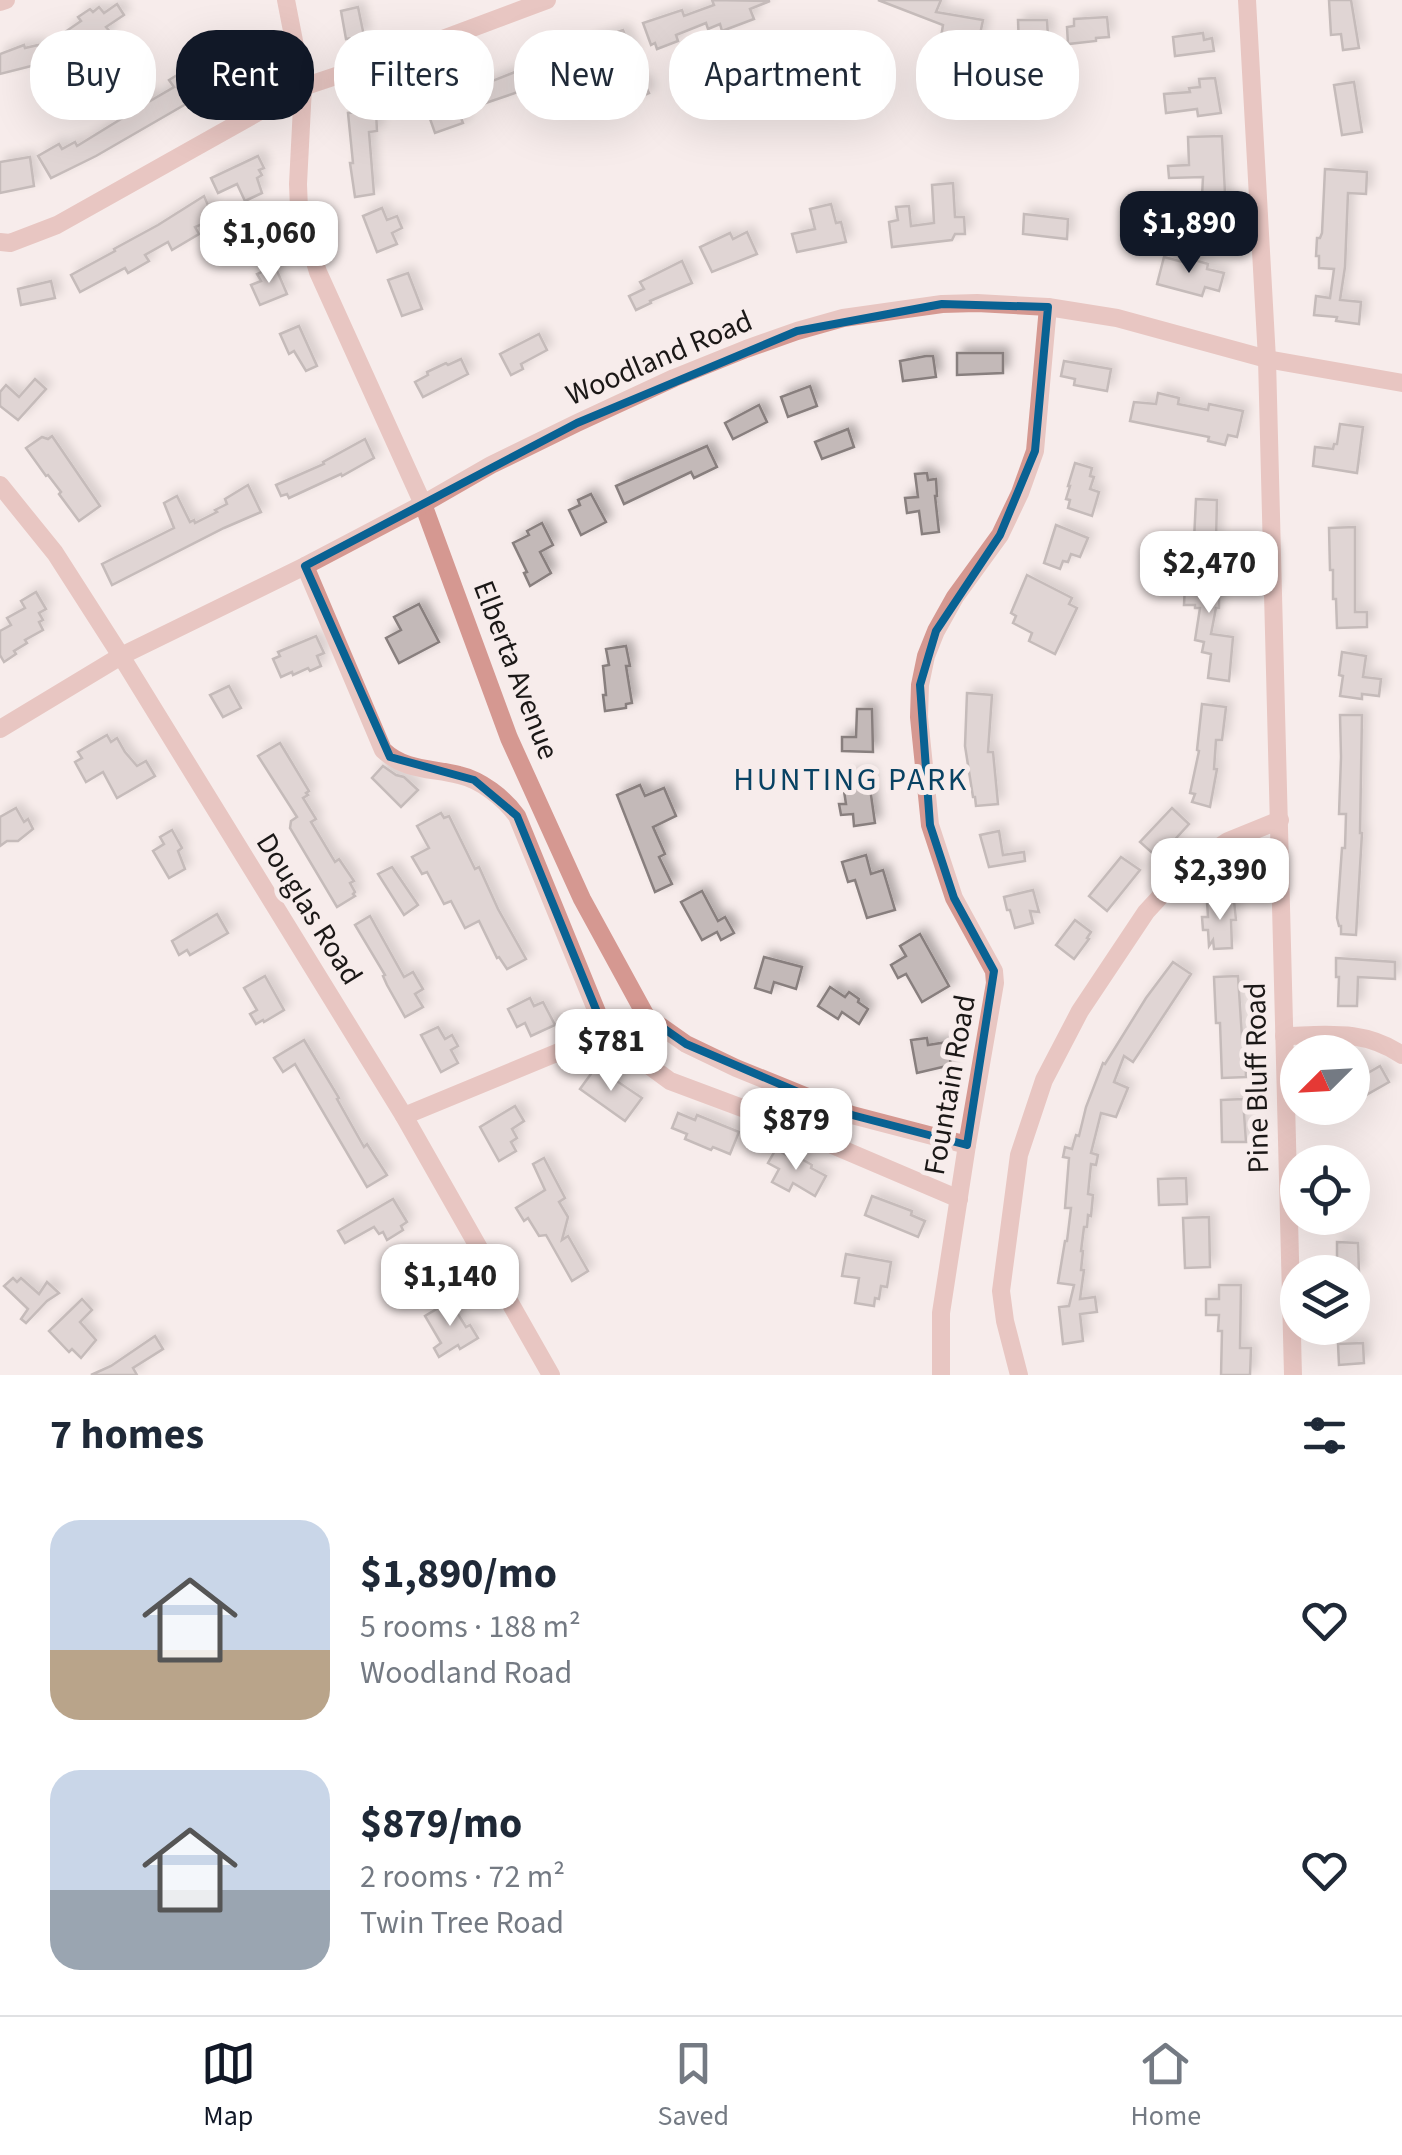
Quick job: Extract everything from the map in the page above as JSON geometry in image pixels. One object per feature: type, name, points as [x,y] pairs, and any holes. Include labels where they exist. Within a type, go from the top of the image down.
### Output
[{"type":"street","name":"Elberta Avenue","points":[[286,0],[292,30]]},
{"type":"street","points":[[314,82],[546,0]]},
{"type":"street","name":"Pine Bluff Road","points":[[1247,0],[1267,359],[1284,1035]]},
{"type":"street","points":[[0,242],[10,243],[57,225],[243,120]]},
{"type":"street","name":"Elberta Avenue","points":[[301,120],[299,209],[318,272],[423,504],[509,738],[582,899],[646,1016],[686,1044],[852,1115],[967,1145]]},
{"type":"street","name":"Woodland Road","points":[[0,730],[121,656],[305,566],[491,465],[674,378],[797,330],[843,318],[942,304],[1048,308],[1117,318],[1267,359],[1402,383]]},
{"type":"street","name":"Fountain Road","points":[[940,1375],[941,1313],[996,983],[994,971],[954,898],[930,825],[920,685],[936,631],[955,597],[1000,535],[1035,451],[1048,308]]},
{"type":"street","name":"Douglas Road","points":[[0,485],[55,553],[121,656],[404,1116],[551,1375]]},
{"type":"street","points":[[305,566],[383,750],[397,761],[418,768],[474,780],[508,804],[517,816],[606,1034],[670,1081],[769,1118],[959,1199]]},
{"type":"street","points":[[1019,1375],[1001,1291],[1019,1155],[1044,1080],[1080,1011],[1146,912],[1198,860],[1228,841],[1280,820]]},
{"type":"street","points":[[404,1116],[646,1016]]},
{"type":"street","points":[[1370,1040],[1402,1055]]},
{"type":"street","name":"Pine Bluff Road","points":[[1286,1125],[1293,1375]]},
{"type":"highlighted area","points":[[942,304],[1048,307],[1035,451],[1000,535],[936,631],[920,685],[930,825],[954,898],[994,971],[967,1145],[852,1115],[686,1044],[646,1016],[606,1034],[517,816],[474,780],[390,757],[305,566],[577,423],[797,331]]},
{"type":"building","points":[[712,0],[770,1],[750,9],[754,19],[725,30],[720,24],[708,29],[706,23],[688,30],[669,30],[669,44],[657,49],[655,43],[651,45],[649,30],[643,23],[682,10],[684,16],[714,5]]},
{"type":"building","points":[[878,0],[941,0],[936,12],[983,20],[981,30],[942,30],[943,25]]},
{"type":"building","points":[[1329,0],[1351,0],[1359,48],[1343,50],[1341,34],[1331,35]]},
{"type":"building","points":[[117,4],[124,15],[106,27],[108,30],[68,30],[90,9],[93,12],[99,7],[104,13]]},
{"type":"building","points":[[358,7],[363,30],[344,30],[341,11]]},
{"type":"building","points":[[1107,17],[1109,37],[1079,43],[1079,30],[1067,30],[1074,26],[1074,19]]},
{"type":"building","points":[[1018,20],[1047,20],[1048,30],[1018,30]]},
{"type":"building","points":[[1203,33],[1204,40],[1212,38],[1214,51],[1175,56],[1173,37]]},
{"type":"building","points":[[24,45],[30,47],[30,66],[0,74],[0,54]]},
{"type":"building","points":[[514,72],[514,93],[494,100],[494,80]]},
{"type":"building","points":[[176,76],[176,110],[51,178],[38,156],[59,144],[62,149],[75,142],[77,146],[119,120],[156,120],[156,98],[174,87],[169,80]]},
{"type":"building","points":[[1215,78],[1221,113],[1198,116],[1197,109],[1166,113],[1164,94],[1190,92],[1189,88],[1200,87],[1199,79]]},
{"type":"building","points":[[1354,82],[1362,132],[1342,135],[1334,85]]},
{"type":"building","points":[[349,120],[376,120],[377,131],[369,132],[374,194],[355,197]]},
{"type":"building","points":[[430,120],[462,120],[463,123],[435,133]]},
{"type":"building","points":[[1222,136],[1227,193],[1221,235],[1200,234],[1200,229],[1182,228],[1156,217],[1163,201],[1201,216],[1203,177],[1169,178],[1168,166],[1189,165],[1188,137]]},
{"type":"building","points":[[258,156],[264,168],[257,178],[262,193],[245,201],[237,184],[218,193],[211,178]]},
{"type":"building","points":[[30,157],[34,186],[0,193],[0,162]]},
{"type":"building","points":[[1325,169],[1367,172],[1366,194],[1348,193],[1340,300],[1361,302],[1359,324],[1314,315],[1316,296],[1330,298],[1334,269],[1319,268],[1316,256],[1317,238],[1322,233]]},
{"type":"building","points":[[953,183],[955,217],[964,217],[965,234],[955,234],[952,240],[892,247],[889,222],[898,220],[896,207],[909,206],[911,226],[934,223],[932,185]]},
{"type":"building","points":[[204,196],[214,219],[195,227],[199,234],[172,250],[168,242],[145,255],[149,261],[128,273],[125,268],[80,292],[71,275]]},
{"type":"building","points":[[831,204],[846,242],[797,252],[792,234],[815,229],[810,209]]},
{"type":"building","points":[[382,208],[387,220],[397,216],[402,228],[392,233],[397,244],[377,252],[363,216]]},
{"type":"building","points":[[1024,214],[1068,219],[1067,239],[1023,234]]},
{"type":"building","points":[[250,215],[261,248],[238,256],[231,236],[237,234],[233,221]]},
{"type":"building","points":[[747,232],[757,254],[712,272],[700,247],[730,233],[733,239]]},
{"type":"building","points":[[1164,257],[1190,264],[1191,259],[1224,273],[1219,291],[1205,287],[1202,296],[1157,284]]},
{"type":"building","points":[[682,261],[692,283],[636,310],[629,296],[644,289],[640,282]]},
{"type":"building","points":[[275,266],[287,294],[260,305],[251,285],[261,281],[257,274]]},
{"type":"building","points":[[408,273],[422,309],[402,316],[388,280]]},
{"type":"building","points":[[51,281],[55,298],[21,305],[18,289]]},
{"type":"building","points":[[299,326],[317,366],[306,371],[294,351],[289,354],[280,334]]},
{"type":"building","points":[[539,334],[547,350],[521,364],[523,369],[511,375],[500,354]]},
{"type":"building","points":[[957,353],[1003,353],[1003,373],[957,375]]},
{"type":"building","points":[[933,356],[936,377],[903,381],[900,361]]},
{"type":"building","points":[[461,359],[468,374],[423,397],[415,382],[427,372]]},
{"type":"building","points":[[1064,361],[1111,369],[1107,391],[1074,385],[1075,379],[1061,376]]},
{"type":"building","points":[[35,379],[46,389],[18,420],[0,406],[0,392],[6,385],[19,397]]},
{"type":"building","points":[[810,386],[817,406],[788,417],[781,397]]},
{"type":"building","points":[[1158,393],[1179,398],[1178,404],[1208,410],[1209,404],[1243,411],[1237,437],[1228,435],[1225,445],[1208,441],[1209,437],[1130,421],[1134,402],[1156,404]]},
{"type":"building","points":[[759,405],[767,422],[733,439],[725,423]]},
{"type":"building","points":[[1340,424],[1363,427],[1357,473],[1313,466],[1315,447],[1333,449]]},
{"type":"building","points":[[848,429],[854,447],[822,459],[815,442]]},
{"type":"building","points":[[52,436],[100,506],[79,521],[26,448],[42,437]]},
{"type":"building","points":[[365,439],[374,458],[289,498],[287,494],[281,496],[276,485],[324,464]]},
{"type":"building","points":[[707,446],[717,467],[694,478],[691,472],[624,504],[616,486]]},
{"type":"building","points":[[1075,463],[1092,468],[1090,489],[1099,492],[1092,516],[1068,508],[1068,486]]},
{"type":"building","points":[[927,473],[928,480],[936,479],[939,532],[922,534],[919,511],[907,513],[905,498],[918,497],[915,474]]},
{"type":"building","points":[[248,485],[261,512],[112,585],[102,564],[174,528],[164,503],[177,496],[190,522],[195,523],[217,512],[227,504],[225,499]]},
{"type":"building","points":[[591,494],[606,522],[581,535],[569,510]]},
{"type":"building","points":[[1196,499],[1217,500],[1216,541],[1194,540]]},
{"type":"building","points":[[542,523],[553,545],[540,552],[551,573],[530,586],[513,543]]},
{"type":"building","points":[[1056,525],[1088,538],[1080,557],[1071,554],[1060,569],[1044,563]]},
{"type":"building","points":[[1355,527],[1355,612],[1367,612],[1367,627],[1337,628],[1329,528]]},
{"type":"building","points":[[1186,563],[1220,563],[1219,608],[1211,634],[1233,637],[1229,681],[1208,678],[1211,654],[1202,652],[1204,642],[1195,640],[1200,608],[1184,605]]},
{"type":"building","points":[[1027,575],[1072,598],[1069,604],[1077,608],[1055,654],[1029,641],[1032,633],[1013,623],[1016,616],[1011,613]]},
{"type":"building","points":[[36,592],[46,609],[39,613],[43,630],[25,640],[27,643],[4,662],[0,655],[0,631],[11,625],[7,618],[25,608],[21,601]]},
{"type":"building","points":[[419,604],[439,642],[399,663],[386,638],[401,630],[394,617]]},
{"type":"building","points":[[316,636],[324,653],[317,656],[321,666],[281,677],[273,659],[280,656],[278,652]]},
{"type":"building","points":[[626,646],[632,703],[626,704],[626,708],[605,711],[603,666],[609,665],[606,649]]},
{"type":"building","points":[[1342,652],[1366,656],[1363,677],[1381,679],[1379,696],[1340,696]]},
{"type":"building","points":[[229,686],[241,708],[223,717],[210,695]]},
{"type":"building","points":[[967,693],[992,695],[988,752],[993,752],[998,804],[976,806],[973,797],[965,746]]},
{"type":"building","points":[[1202,704],[1226,707],[1222,740],[1216,740],[1217,769],[1210,807],[1192,802],[1195,794],[1190,793],[1199,751]]},
{"type":"building","points":[[857,709],[872,709],[873,752],[842,751],[842,737],[856,737]]},
{"type":"building","points":[[1340,715],[1362,715],[1362,833],[1356,935],[1341,934],[1337,918],[1346,814],[1339,814]]},
{"type":"building","points":[[107,735],[111,742],[117,738],[137,766],[146,761],[155,776],[117,798],[103,772],[86,782],[75,762],[82,758],[78,752]]},
{"type":"building","points":[[280,743],[309,791],[303,798],[316,819],[311,822],[335,862],[339,859],[354,881],[350,883],[355,896],[337,907],[290,828],[297,817],[258,756]]},
{"type":"building","points":[[383,766],[418,790],[401,807],[372,778]]},
{"type":"building","points":[[868,774],[875,823],[854,826],[853,814],[841,815],[839,804],[846,804],[848,777]]},
{"type":"building","points":[[640,785],[645,796],[664,788],[676,816],[653,827],[665,854],[659,857],[672,884],[655,892],[617,795]]},
{"type":"building","points":[[16,808],[33,829],[18,841],[0,846],[0,817]]},
{"type":"building","points":[[1172,808],[1189,824],[1158,858],[1140,842]]},
{"type":"building","points":[[441,813],[444,818],[449,816],[475,869],[479,867],[526,959],[507,969],[497,958],[479,921],[465,928],[451,901],[444,904],[427,872],[422,874],[412,857],[429,848],[417,826]]},
{"type":"building","points":[[172,830],[182,848],[178,851],[185,869],[169,878],[153,851],[164,844],[160,837]]},
{"type":"building","points":[[999,831],[1003,855],[1024,852],[1025,861],[989,867],[980,835]]},
{"type":"building","points":[[866,855],[871,874],[883,870],[895,910],[867,918],[855,880],[848,882],[842,862]]},
{"type":"building","points":[[1121,857],[1140,870],[1107,911],[1089,896]]},
{"type":"building","points":[[392,867],[418,905],[404,915],[378,874]]},
{"type":"building","points":[[1033,890],[1039,912],[1030,911],[1033,923],[1015,928],[1004,897]]},
{"type":"building","points":[[702,891],[718,921],[725,917],[734,933],[721,940],[717,932],[702,940],[681,902]]},
{"type":"building","points":[[1234,900],[1232,948],[1214,949],[1213,940],[1209,946],[1208,930],[1203,930],[1202,917],[1208,917],[1207,902]]},
{"type":"building","points":[[217,914],[228,933],[190,955],[187,950],[179,955],[172,941]]},
{"type":"building","points":[[370,916],[404,977],[413,972],[423,989],[415,994],[423,1007],[405,1017],[355,925]]},
{"type":"building","points":[[1075,920],[1091,932],[1074,959],[1056,945]]},
{"type":"building","points":[[920,934],[949,986],[922,1002],[906,974],[898,978],[891,965],[906,956],[900,946]]},
{"type":"building","points":[[764,957],[802,967],[796,989],[774,982],[771,993],[755,988]]},
{"type":"building","points":[[1336,958],[1395,962],[1395,979],[1358,977],[1357,1006],[1338,1006]]},
{"type":"building","points":[[1173,962],[1191,974],[1133,1062],[1124,1056],[1114,1082],[1128,1088],[1116,1117],[1101,1113],[1091,1153],[1098,1155],[1096,1165],[1091,1164],[1088,1194],[1093,1195],[1081,1251],[1084,1270],[1080,1299],[1095,1297],[1097,1312],[1080,1314],[1083,1341],[1063,1344],[1059,1307],[1069,1306],[1074,1285],[1058,1283],[1071,1208],[1065,1208],[1069,1158],[1063,1157],[1065,1147],[1072,1149],[1076,1135],[1079,1136],[1103,1063]]},
{"type":"building","points":[[265,976],[284,1010],[256,1024],[250,1014],[257,1010],[244,988]]},
{"type":"building","points":[[1238,976],[1246,1077],[1222,1078],[1214,977]]},
{"type":"building","points":[[830,987],[845,997],[849,992],[868,1009],[859,1024],[842,1012],[838,1019],[818,1006]]},
{"type":"building","points":[[530,998],[534,1006],[543,1002],[555,1025],[531,1036],[525,1023],[517,1027],[508,1009]]},
{"type":"building","points":[[438,1027],[445,1039],[452,1035],[458,1046],[451,1050],[458,1063],[441,1072],[421,1035]]},
{"type":"building","points":[[927,1038],[928,1045],[947,1042],[951,1065],[917,1073],[911,1040]]},
{"type":"building","points":[[304,1040],[364,1147],[367,1144],[387,1175],[367,1187],[295,1064],[283,1072],[274,1058]]},
{"type":"building","points":[[1380,1066],[1389,1082],[1370,1093],[1370,1072]]},
{"type":"building","points":[[596,1067],[642,1098],[625,1121],[580,1089]]},
{"type":"building","points":[[1243,1099],[1246,1142],[1222,1142],[1221,1100]]},
{"type":"building","points":[[515,1106],[524,1121],[512,1129],[517,1138],[511,1142],[516,1151],[499,1161],[480,1127]]},
{"type":"building","points":[[678,1113],[695,1120],[697,1115],[739,1132],[730,1154],[685,1139],[687,1134],[672,1128]]},
{"type":"building","points":[[776,1149],[788,1156],[789,1152],[826,1176],[815,1196],[793,1183],[789,1191],[772,1182],[779,1169],[768,1163]]},
{"type":"building","points":[[544,1158],[565,1198],[559,1202],[568,1217],[562,1240],[568,1236],[588,1271],[572,1281],[546,1235],[539,1236],[516,1208],[545,1190],[533,1164]]},
{"type":"building","points":[[1186,1178],[1187,1204],[1159,1205],[1158,1179]]},
{"type":"building","points":[[872,1196],[912,1211],[911,1215],[925,1221],[918,1237],[865,1215]]},
{"type":"building","points":[[393,1199],[407,1222],[401,1226],[403,1230],[387,1240],[374,1227],[345,1243],[338,1231]]},
{"type":"building","points":[[1209,1217],[1210,1267],[1185,1268],[1183,1218]]},
{"type":"building","points":[[1337,1242],[1358,1243],[1358,1255],[1337,1255]]},
{"type":"building","points":[[846,1254],[891,1262],[887,1287],[881,1286],[874,1306],[855,1303],[859,1278],[842,1276]]},
{"type":"building","points":[[412,1258],[429,1290],[411,1299],[397,1266]]},
{"type":"building","points":[[13,1278],[17,1282],[21,1278],[39,1294],[47,1282],[59,1293],[26,1323],[21,1319],[28,1309],[4,1286]]},
{"type":"building","points":[[1219,1285],[1241,1285],[1240,1348],[1251,1348],[1250,1375],[1221,1375],[1219,1315],[1206,1315],[1206,1299],[1219,1299]]},
{"type":"building","points":[[82,1299],[92,1310],[80,1322],[96,1340],[81,1358],[72,1349],[69,1352],[49,1331]]},
{"type":"building","points":[[450,1301],[478,1338],[439,1357],[434,1348],[441,1343],[425,1316]]},
{"type":"building","points":[[155,1336],[163,1349],[133,1368],[137,1375],[91,1375],[111,1366]]},
{"type":"building","points":[[1338,1345],[1363,1345],[1364,1363],[1339,1365]]},
{"type":"district","name":"HUNTING PARK","points":[[851,780]]}]
